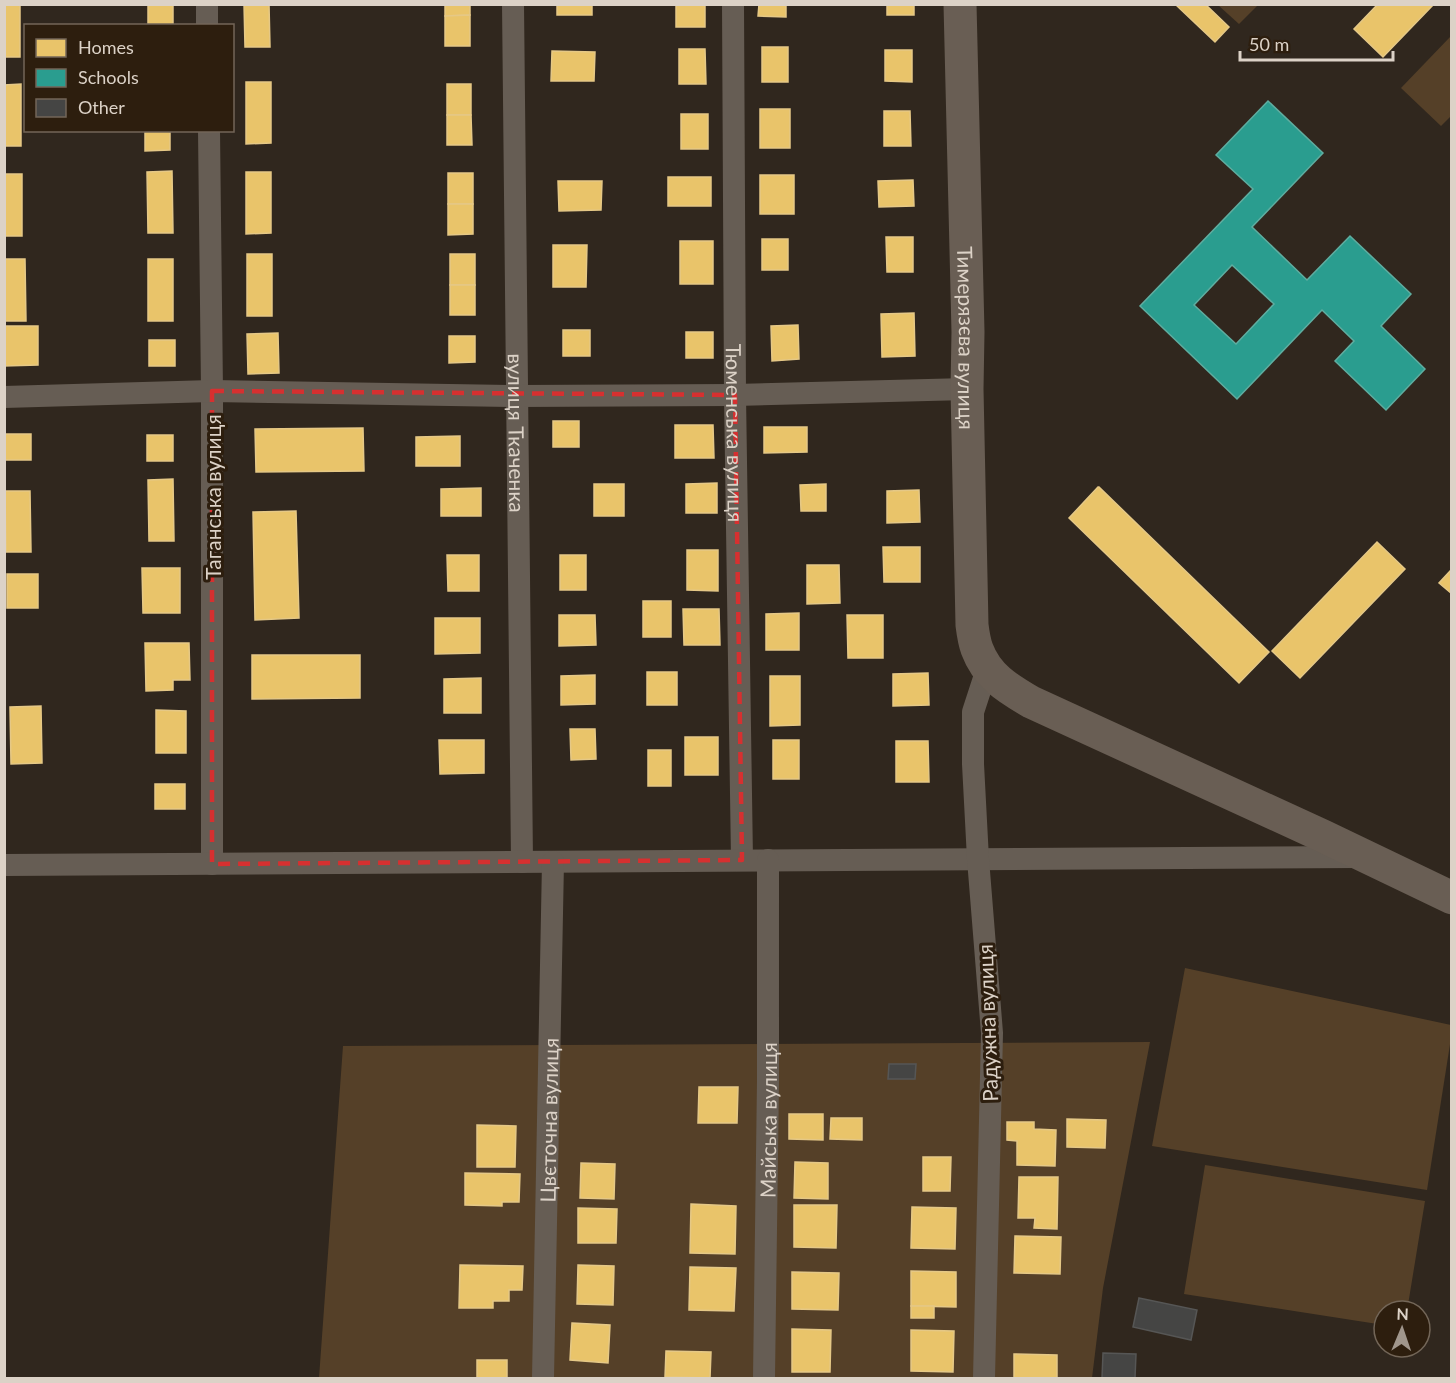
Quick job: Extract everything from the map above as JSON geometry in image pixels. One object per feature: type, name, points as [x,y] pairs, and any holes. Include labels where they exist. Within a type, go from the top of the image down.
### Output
[{"type":"street","points":[[207,4],[207,24]]},
{"type":"street","name":"вулиця Ткаченка","points":[[513,4],[522,862]]},
{"type":"street","name":"Тюменська вулиця","points":[[733,4],[735,395],[742,860]]},
{"type":"street","name":"Тимерязєва вулиця","points":[[960,4],[972,625],[976,648],[987,669]]},
{"type":"street","name":"Таганська вулиця","points":[[209,132],[212,391],[212,864]]},
{"type":"street","points":[[4,397],[212,391],[516,396],[735,395],[967,389]]},
{"type":"street","points":[[987,669],[1007,688],[1031,702],[1452,898]]},
{"type":"street","name":"Радужна вулиця","points":[[984,1378],[992,1034],[978,859],[973,712],[987,669]]},
{"type":"street","points":[[4,865],[1365,856]]},
{"type":"street","name":"Майська вулиця","points":[[764,1378],[768,860]]},
{"type":"street","name":"Цвєточна вулиця","points":[[543,1378],[553,862]]},
{"type":"highlighted area","points":[[212,391],[735,395],[742,860],[212,864]]},
{"type":"shaded area","points":[[1218,5],[1258,5],[1239,24]]},
{"type":"shaded area","points":[[1451,36],[1451,116],[1441,126],[1401,88]]},
{"type":"shaded area","points":[[1185,968],[1451,1025],[1451,1038],[1427,1190],[1152,1146]]},
{"type":"shaded area","points":[[1150,1042],[1103,1288],[1092,1378],[319,1378],[343,1046]]},
{"type":"shaded area","points":[[1205,1165],[1425,1201],[1409,1299],[1372,1299],[1372,1323],[1184,1294]]},
{"type":"building: Homes","points":[[4,4],[20,4],[20,57],[4,57]]},
{"type":"building: Homes","points":[[148,4],[173,4],[173,24],[148,24]]},
{"type":"building: Homes","points":[[244,4],[269,4],[270,47],[245,47]]},
{"type":"building: Homes","points":[[445,4],[470,4],[470,15],[445,16]]},
{"type":"building: Homes","points":[[557,4],[592,4],[592,15],[557,15]]},
{"type":"building: Homes","points":[[676,4],[705,4],[705,27],[676,27]]},
{"type":"building: Homes","points":[[759,4],[786,4],[786,17],[758,16]]},
{"type":"building: Homes","points":[[887,4],[914,4],[914,15],[887,15]]},
{"type":"building: Homes","points":[[1175,4],[1205,4],[1229,27],[1215,42]]},
{"type":"building: Homes","points":[[1378,4],[1434,4],[1383,57],[1354,29]]},
{"type":"building: Homes","points":[[470,15],[470,46],[445,46],[445,16]]},
{"type":"building: Homes","points":[[762,47],[788,47],[788,82],[762,82]]},
{"type":"building: Homes","points":[[679,49],[705,49],[706,84],[679,84]]},
{"type":"building: Homes","points":[[885,50],[912,50],[912,82],[885,81]]},
{"type":"building: Homes","points":[[552,51],[595,52],[594,81],[551,81]]},
{"type":"building: Homes","points":[[246,82],[271,82],[271,143],[246,144]]},
{"type":"building: Homes","points":[[21,84],[21,146],[4,146],[4,85]]},
{"type":"building: Homes","points":[[447,84],[471,84],[471,115],[447,115]]},
{"type":"building: Homes","points":[[760,109],[790,109],[790,148],[760,148]]},
{"type":"building: Homes","points":[[884,111],[910,111],[911,146],[884,146]]},
{"type":"building: Homes","points":[[681,114],[708,114],[708,149],[681,149]]},
{"type":"building: Homes","points":[[447,115],[471,115],[472,145],[447,145]]},
{"type":"building: Homes","points":[[145,132],[170,132],[170,150],[145,151]]},
{"type":"building: Homes","points":[[172,171],[173,233],[148,233],[147,172]]},
{"type":"building: Homes","points":[[246,172],[271,172],[271,233],[246,234]]},
{"type":"building: Homes","points":[[448,173],[473,173],[473,204],[448,204]]},
{"type":"building: Homes","points":[[4,174],[22,174],[22,236],[4,236]]},
{"type":"building: Homes","points":[[760,175],[794,175],[794,214],[760,214]]},
{"type":"building: Homes","points":[[668,177],[711,177],[711,206],[668,206]]},
{"type":"building: Homes","points":[[913,180],[914,206],[879,207],[878,181]]},
{"type":"building: Homes","points":[[558,181],[602,181],[601,210],[559,211]]},
{"type":"building: Homes","points":[[448,204],[473,204],[473,234],[448,235]]},
{"type":"building: Homes","points":[[886,237],[913,237],[913,272],[887,272]]},
{"type":"building: Homes","points":[[762,239],[788,239],[788,270],[762,270]]},
{"type":"building: Homes","points":[[680,241],[713,241],[713,284],[680,284]]},
{"type":"building: Homes","points":[[553,245],[587,245],[586,287],[553,287]]},
{"type":"building: Homes","points":[[247,254],[272,254],[272,316],[247,316]]},
{"type":"building: Homes","points":[[450,254],[475,254],[475,285],[450,285]]},
{"type":"building: Homes","points":[[4,259],[25,259],[26,321],[4,321]]},
{"type":"building: Homes","points":[[148,259],[173,259],[173,321],[148,321]]},
{"type":"building: Homes","points":[[450,285],[475,285],[475,315],[450,315]]},
{"type":"building: Homes","points":[[914,313],[915,356],[882,357],[881,314]]},
{"type":"building: Homes","points":[[798,325],[799,359],[772,361],[771,326]]},
{"type":"building: Homes","points":[[4,326],[38,326],[38,365],[4,366]]},
{"type":"building: Homes","points":[[563,330],[590,330],[590,356],[563,356]]},
{"type":"building: Homes","points":[[686,332],[713,332],[713,358],[686,358]]},
{"type":"building: Homes","points":[[278,333],[279,373],[248,374],[247,334]]},
{"type":"building: Homes","points":[[449,336],[475,336],[475,362],[449,363]]},
{"type":"building: Homes","points":[[149,340],[175,340],[175,366],[149,366]]},
{"type":"building: Homes","points":[[553,421],[579,421],[579,447],[553,447]]},
{"type":"building: Homes","points":[[675,425],[713,425],[714,458],[675,458]]},
{"type":"building: Homes","points":[[764,427],[807,427],[807,452],[764,453]]},
{"type":"building: Homes","points":[[363,428],[364,471],[256,472],[255,429]]},
{"type":"building: Homes","points":[[4,434],[31,434],[31,460],[4,460]]},
{"type":"building: Homes","points":[[147,435],[173,435],[173,461],[147,461]]},
{"type":"building: Homes","points":[[460,436],[460,466],[416,466],[416,437]]},
{"type":"building: Homes","points":[[173,479],[174,541],[149,541],[148,480]]},
{"type":"building: Homes","points":[[717,483],[717,513],[686,513],[686,484]]},
{"type":"building: Homes","points":[[594,484],[624,484],[624,516],[594,516]]},
{"type":"building: Homes","points":[[826,484],[826,511],[801,511],[800,485]]},
{"type":"building: Homes","points":[[1098,487],[1269,652],[1239,683],[1069,518]]},
{"type":"building: Homes","points":[[481,488],[481,516],[441,516],[441,489]]},
{"type":"building: Homes","points":[[919,490],[920,522],[887,523],[887,491]]},
{"type":"building: Homes","points":[[5,491],[30,491],[31,552],[6,552]]},
{"type":"building: Homes","points":[[296,511],[299,618],[255,620],[253,512]]},
{"type":"building: Homes","points":[[1377,542],[1405,569],[1300,678],[1272,651]]},
{"type":"building: Homes","points":[[883,547],[920,547],[920,582],[884,582]]},
{"type":"building: Homes","points":[[687,550],[718,550],[718,591],[687,590]]},
{"type":"building: Homes","points":[[447,555],[479,555],[479,591],[448,591]]},
{"type":"building: Homes","points":[[560,555],[586,555],[586,590],[560,590]]},
{"type":"building: Homes","points":[[807,565],[839,565],[840,603],[807,604]]},
{"type":"building: Homes","points":[[142,568],[180,568],[180,613],[143,613]]},
{"type":"building: Homes","points":[[1452,569],[1452,594],[1439,583]]},
{"type":"building: Homes","points":[[7,574],[38,574],[38,608],[7,608]]},
{"type":"building: Homes","points":[[643,601],[671,601],[671,637],[643,637]]},
{"type":"building: Homes","points":[[683,609],[719,609],[720,645],[684,645]]},
{"type":"building: Homes","points":[[799,613],[799,650],[766,650],[766,614]]},
{"type":"building: Homes","points":[[559,615],[595,615],[596,645],[559,646]]},
{"type":"building: Homes","points":[[847,615],[883,615],[883,658],[848,658]]},
{"type":"building: Homes","points":[[435,618],[480,618],[480,653],[435,654]]},
{"type":"building: Homes","points":[[145,643],[189,643],[190,680],[173,680],[173,690],[146,691]]},
{"type":"building: Homes","points":[[252,655],[360,655],[360,698],[252,699]]},
{"type":"building: Homes","points":[[647,672],[677,672],[677,705],[647,705]]},
{"type":"building: Homes","points":[[928,673],[929,705],[893,706],[893,674]]},
{"type":"building: Homes","points":[[595,675],[595,704],[561,705],[561,676]]},
{"type":"building: Homes","points":[[770,676],[800,676],[800,725],[770,726]]},
{"type":"building: Homes","points":[[481,678],[481,713],[444,713],[444,679]]},
{"type":"building: Homes","points":[[41,706],[42,763],[11,764],[10,707]]},
{"type":"building: Homes","points":[[156,710],[186,711],[186,753],[156,753]]},
{"type":"building: Homes","points":[[570,729],[595,729],[596,759],[571,760]]},
{"type":"building: Homes","points":[[685,737],[718,737],[718,775],[685,775]]},
{"type":"building: Homes","points":[[439,740],[484,740],[484,773],[440,774]]},
{"type":"building: Homes","points":[[773,740],[799,740],[799,779],[773,779]]},
{"type":"building: Homes","points":[[896,741],[928,741],[929,782],[896,782]]},
{"type":"building: Homes","points":[[648,750],[671,750],[671,786],[648,786]]},
{"type":"building: Homes","points":[[155,784],[185,784],[185,809],[155,809]]},
{"type":"building: Homes","points":[[699,1087],[738,1087],[737,1123],[698,1123]]},
{"type":"building: Homes","points":[[789,1114],[823,1114],[823,1140],[789,1139]]},
{"type":"building: Homes","points":[[831,1118],[862,1118],[862,1140],[830,1139]]},
{"type":"building: Homes","points":[[1067,1119],[1106,1120],[1105,1148],[1067,1147]]},
{"type":"building: Homes","points":[[1007,1122],[1034,1122],[1034,1129],[1056,1130],[1055,1166],[1017,1165],[1017,1141],[1007,1140]]},
{"type":"building: Homes","points":[[477,1125],[516,1126],[515,1167],[477,1167]]},
{"type":"building: Homes","points":[[923,1157],[951,1157],[950,1191],[923,1191]]},
{"type":"building: Homes","points":[[795,1162],[828,1163],[828,1199],[794,1198]]},
{"type":"building: Homes","points":[[581,1163],[615,1164],[614,1199],[580,1198]]},
{"type":"building: Homes","points":[[465,1173],[520,1174],[519,1202],[502,1202],[502,1206],[465,1205]]},
{"type":"building: Homes","points":[[1019,1177],[1058,1177],[1057,1229],[1034,1228],[1035,1218],[1018,1218]]},
{"type":"building: Homes","points":[[691,1204],[736,1206],[735,1254],[690,1253]]},
{"type":"building: Homes","points":[[794,1205],[837,1205],[836,1248],[794,1247]]},
{"type":"building: Homes","points":[[912,1207],[956,1208],[955,1249],[911,1248]]},
{"type":"building: Homes","points":[[578,1208],[617,1209],[616,1243],[578,1243]]},
{"type":"building: Homes","points":[[1015,1236],[1061,1237],[1060,1274],[1014,1273]]},
{"type":"building: Homes","points":[[460,1265],[523,1266],[522,1290],[509,1290],[509,1301],[493,1301],[493,1308],[459,1308]]},
{"type":"building: Homes","points":[[578,1265],[614,1266],[613,1305],[577,1304]]},
{"type":"building: Homes","points":[[690,1267],[736,1268],[734,1311],[689,1310]]},
{"type":"building: Homes","points":[[911,1271],[956,1272],[956,1307],[911,1306]]},
{"type":"building: Homes","points":[[792,1272],[839,1273],[838,1310],[792,1309]]},
{"type":"building: Homes","points":[[911,1306],[934,1306],[934,1318],[911,1318]]},
{"type":"building: Homes","points":[[572,1323],[610,1325],[608,1363],[570,1360]]},
{"type":"building: Homes","points":[[792,1329],[831,1330],[830,1372],[792,1372]]},
{"type":"building: Homes","points":[[911,1330],[954,1331],[953,1372],[911,1371]]},
{"type":"building: Homes","points":[[666,1351],[711,1352],[710,1378],[665,1377]]},
{"type":"building: Homes","points":[[1014,1354],[1057,1355],[1057,1378],[1014,1378]]},
{"type":"building: Homes","points":[[477,1360],[507,1360],[507,1378],[477,1378]]},
{"type":"building: Schools","points":[[1268,101],[1323,153],[1252,227],[1307,280],[1350,236],[1411,294],[1381,326],[1425,369],[1386,410],[1335,361],[1354,341],[1322,310],[1237,399],[1140,306],[1253,189],[1216,155]],"holes":[[[1232,265],[1274,304],[1236,344],[1194,305]]]},
{"type":"building: Other","points":[[889,1064],[916,1064],[915,1079],[888,1079]]},
{"type":"building: Other","points":[[1139,1298],[1197,1310],[1191,1340],[1133,1327]]},
{"type":"building: Other","points":[[1103,1353],[1136,1354],[1135,1378],[1102,1378]]}]
